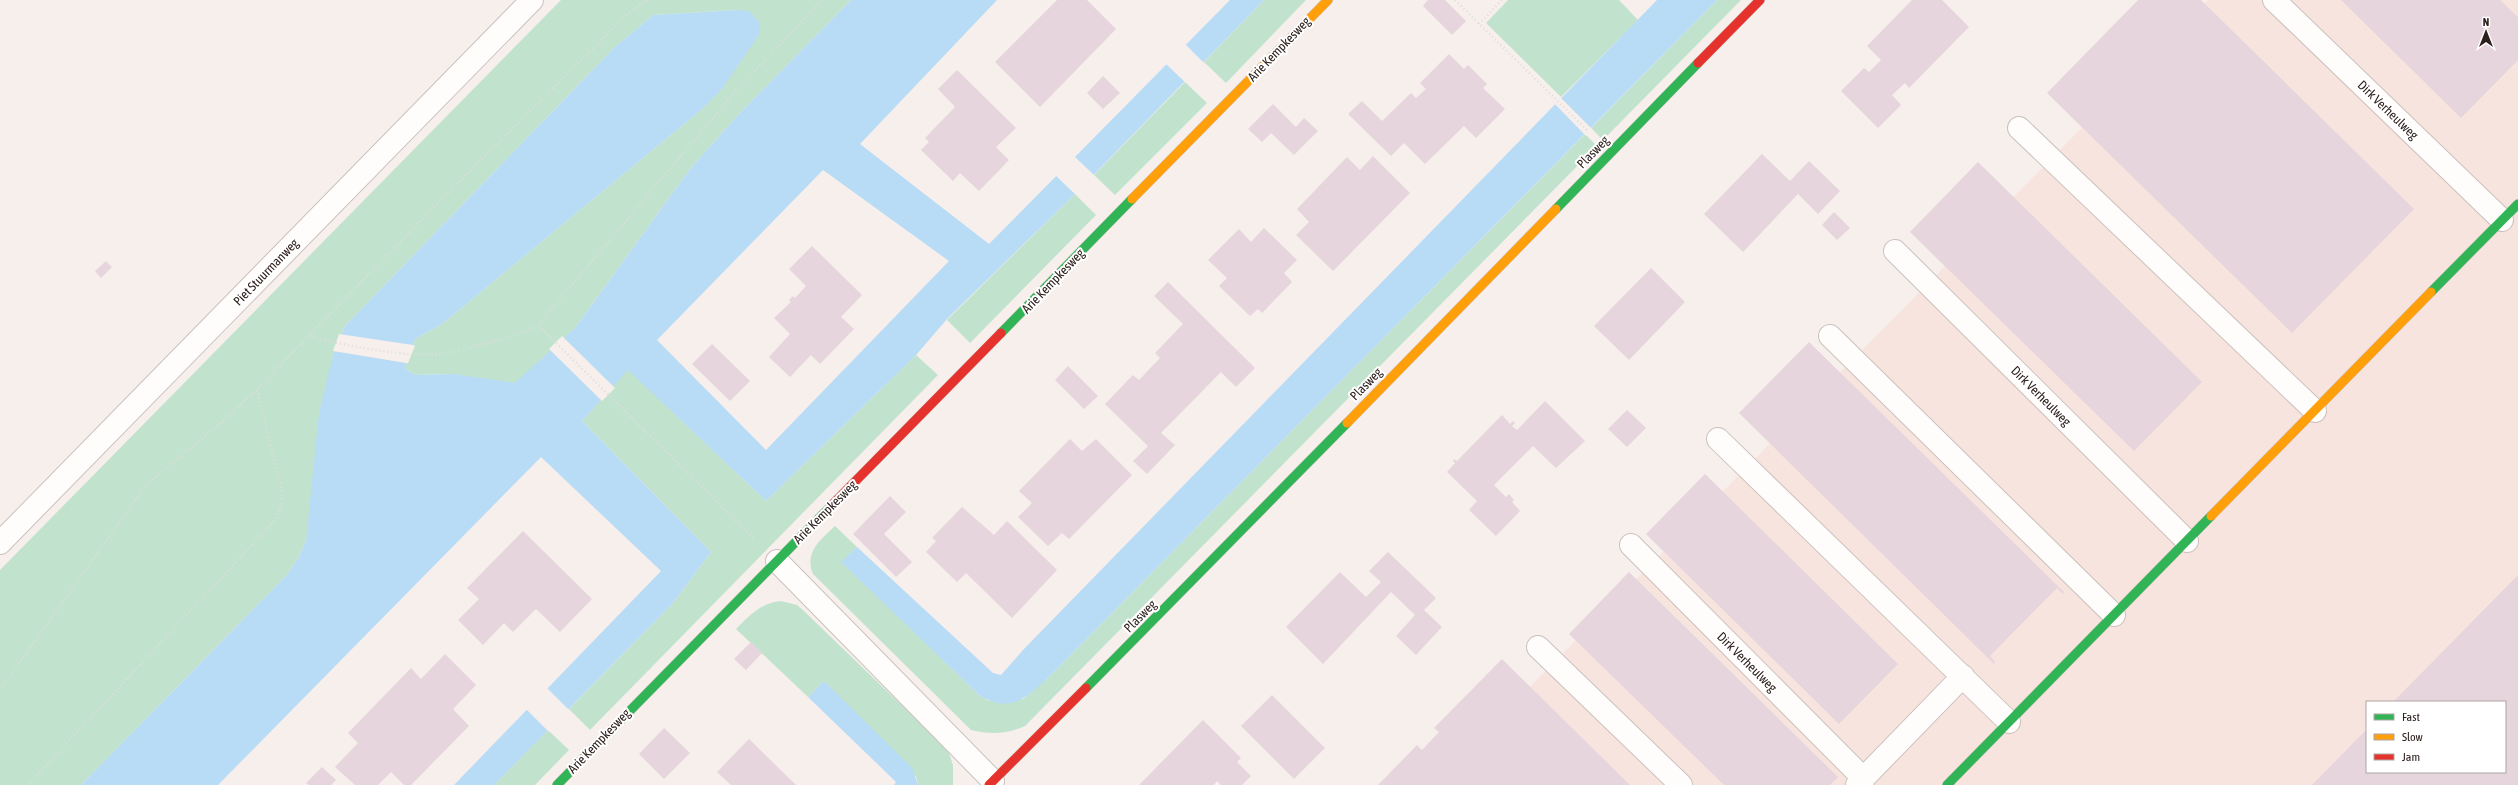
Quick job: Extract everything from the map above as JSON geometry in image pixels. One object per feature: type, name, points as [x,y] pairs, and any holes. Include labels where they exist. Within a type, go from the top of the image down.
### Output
[{"type":"street","name":"Piet Stuurmanweg","points":[[0,543],[532,0]]},
{"type":"street","name":"Arie Kempkesweg","points":[[557,785],[1328,0]]},
{"type":"street","name":"Plasweg","points":[[991,783],[1152,622],[1760,0]]},
{"type":"street","name":"Dirk Verheulweg","points":[[2274,0],[2502,220]]},
{"type":"street","points":[[2019,128],[2314,411]]},
{"type":"street","points":[[1947,785],[2518,204]]},
{"type":"street","name":"Dirk Verheulweg","points":[[1895,250],[2187,541]]},
{"type":"street","points":[[1830,336],[2114,615]]},
{"type":"street","points":[[1718,439],[2010,722]]},
{"type":"street","name":"Dirk Verheulweg","points":[[1631,545],[1860,782]]},
{"type":"street","points":[[777,561],[991,783]]},
{"type":"street","points":[[1538,647],[1681,785]]},
{"type":"street","points":[[1860,782],[1963,676]]},
{"type":"path","points":[[0,690],[146,485],[229,416],[257,389],[627,14],[648,0]]},
{"type":"path","points":[[309,336],[328,341],[418,355],[441,354],[526,331],[538,325],[736,91],[822,0]]},
{"type":"path","points":[[1455,0],[1592,134]]},
{"type":"path","points":[[1479,24],[1502,0]]},
{"type":"path","points":[[538,325],[777,561]]},
{"type":"path","points":[[28,785],[276,519],[282,503],[282,490],[257,389]]},
{"type":"shaded area","points":[[2208,0],[2518,0],[2518,785],[1433,785]]},
{"type":"green space","points":[[561,0],[851,0],[740,113],[690,169],[575,328],[515,384],[454,374],[415,375],[406,369],[406,365],[415,339],[442,324],[701,110],[738,10],[653,15],[614,48],[345,326],[333,355],[306,541],[299,557],[286,576],[81,785],[0,785],[0,570]]},
{"type":"green space","points":[[1264,0],[1306,0],[1226,83],[1204,62]]},
{"type":"green space","points":[[1508,0],[1619,0],[1638,20],[1561,97],[1486,23]]},
{"type":"green space","points":[[1717,0],[1741,0],[1603,140],[1591,128]]},
{"type":"green space","points":[[1185,82],[1207,103],[1115,195],[1094,175]]},
{"type":"green space","points":[[1585,134],[1597,146],[1025,726],[1012,731],[999,733],[985,733],[971,730],[813,574],[811,566],[812,553],[824,536],[835,526],[857,547],[842,562],[979,695],[989,701],[1023,699],[1047,679]]},
{"type":"green space","points":[[1075,194],[1096,215],[970,343],[947,320]]},
{"type":"green space","points":[[916,355],[938,375],[590,730],[569,709],[673,603],[711,552],[582,421],[628,369],[766,501]]},
{"type":"green space","points":[[781,601],[797,605],[804,611],[948,750],[953,765],[953,785],[918,785],[916,777],[824,681],[808,697],[736,629],[756,610],[768,604]]},
{"type":"green space","points":[[548,730],[569,750],[535,785],[494,785]]},
{"type":"water","points":[[851,0],[997,0],[860,144],[989,244],[1230,0],[1264,0],[1075,194],[948,318],[916,355],[766,501],[628,370],[582,421],[711,552],[673,603],[494,785],[454,785],[661,571],[541,457],[218,785],[81,785],[286,576],[299,557],[306,541],[319,413],[333,355],[345,326],[614,48],[653,15],[738,10],[749,11],[760,23],[760,32],[756,39],[722,89],[701,110],[442,324],[415,339],[406,369],[415,375],[454,374],[515,383],[575,328],[690,169],[740,113]],"holes":[[[823,170],[949,261],[766,450],[657,340]]]},
{"type":"water","points":[[1657,0],[1717,0],[1047,679],[1024,698],[1008,704],[990,701],[979,695],[841,562],[857,547],[993,673],[1001,675],[1023,650]]},
{"type":"water","points":[[824,681],[912,768],[918,785],[894,785],[896,782],[808,697]]},
{"type":"pier","points":[[1184,43],[1205,64],[1186,83],[1165,63]]},
{"type":"pier","points":[[1559,96],[1593,130],[1586,136],[1553,102]]},
{"type":"pier","points":[[1074,156],[1095,176],[1076,195],[1055,175]]},
{"type":"pier","points":[[339,334],[415,346],[408,363],[406,363],[333,351]]},
{"type":"pier","points":[[562,336],[615,388],[602,401],[549,349]]},
{"type":"pier","points":[[547,688],[570,711],[549,732],[526,709]]},
{"type":"building","points":[[1057,0],[1087,0],[1116,29],[1040,107],[995,62]]},
{"type":"building","points":[[1428,0],[1445,0],[1466,21],[1452,35],[1423,6]]},
{"type":"building","points":[[1912,0],[1942,0],[1969,27],[1909,88],[1905,83],[1892,95],[1901,105],[1878,128],[1841,91],[1864,68],[1869,72],[1881,60],[1867,46]]},
{"type":"building","points":[[2138,0],[2201,0],[2414,209],[2292,333],[2047,93]]},
{"type":"building","points":[[2341,0],[2500,0],[2518,17],[2518,60],[2461,118]]},
{"type":"building","points":[[1449,54],[1464,69],[1468,65],[1487,84],[1483,88],[1505,109],[1476,138],[1464,126],[1425,164],[1404,143],[1391,156],[1348,114],[1362,101],[1382,121],[1411,93],[1416,98],[1426,89],[1420,83]]},
{"type":"building","points":[[957,70],[1016,128],[996,147],[1009,160],[979,191],[960,173],[953,181],[921,150],[929,142],[925,138],[955,107],[938,89]]},
{"type":"building","points":[[1103,76],[1120,93],[1103,109],[1087,93]]},
{"type":"building","points":[[1273,104],[1296,127],[1304,118],[1318,131],[1294,155],[1271,133],[1262,142],[1248,129]]},
{"type":"building","points":[[1762,154],[1790,181],[1809,161],[1840,191],[1818,214],[1798,194],[1743,252],[1704,214]]},
{"type":"building","points":[[1373,156],[1410,193],[1333,271],[1296,235],[1309,222],[1297,209],[1347,157],[1360,170]]},
{"type":"building","points":[[1978,162],[2202,382],[2134,451],[1910,232]]},
{"type":"building","points":[[1834,212],[1850,228],[1837,240],[1822,225]]},
{"type":"building","points":[[1264,228],[1297,260],[1284,273],[1292,282],[1262,313],[1258,309],[1250,316],[1219,286],[1227,278],[1208,260],[1239,229],[1251,242]]},
{"type":"building","points":[[812,246],[862,295],[841,317],[854,329],[820,364],[811,355],[790,377],[769,357],[790,334],[774,318],[791,302],[789,300],[793,296],[795,298],[806,286],[789,269]]},
{"type":"building","points":[[106,261],[112,267],[101,278],[95,271]]},
{"type":"building","points":[[1651,268],[1685,302],[1629,360],[1594,326]]},
{"type":"building","points":[[1168,282],[1255,368],[1236,387],[1221,372],[1161,433],[1175,445],[1147,474],[1133,461],[1148,446],[1105,404],[1133,375],[1139,380],[1160,358],[1155,353],[1183,324],[1154,296]]},
{"type":"building","points":[[1809,342],[2064,592],[2063,594],[2057,588],[1990,656],[1995,662],[1994,664],[1739,413]]},
{"type":"building","points":[[712,344],[750,381],[730,401],[692,364]]},
{"type":"building","points":[[1068,366],[1098,396],[1084,409],[1055,380]]},
{"type":"building","points":[[1545,401],[1585,441],[1556,468],[1533,446],[1494,485],[1506,497],[1509,494],[1514,500],[1512,502],[1520,511],[1496,536],[1469,510],[1477,501],[1447,472],[1455,463],[1453,461],[1454,459],[1457,461],[1502,415],[1510,424],[1513,421],[1515,423],[1512,426],[1517,430]]},
{"type":"building","points":[[1627,410],[1646,428],[1627,447],[1608,429]]},
{"type":"building","points":[[1070,439],[1082,451],[1096,439],[1132,475],[1069,539],[1062,533],[1048,546],[1018,517],[1032,503],[1019,491]]},
{"type":"building","points":[[1705,474],[1898,664],[1839,724],[1646,534]]},
{"type":"building","points":[[890,496],[906,512],[884,534],[912,562],[896,577],[853,534]]},
{"type":"building","points":[[962,507],[994,535],[1007,521],[1057,570],[1012,618],[966,573],[957,582],[926,552],[936,541],[932,538]]},
{"type":"building","points":[[523,531],[592,599],[560,632],[536,609],[513,632],[504,623],[483,645],[458,620],[479,599],[467,588]]},
{"type":"building","points":[[1388,552],[1436,598],[1424,610],[1442,627],[1416,655],[1396,636],[1415,615],[1391,592],[1323,664],[1286,627],[1340,572],[1366,597],[1381,582],[1369,571]]},
{"type":"building","points":[[1629,572],[1838,777],[1830,785],[1724,785],[1569,634]]},
{"type":"building","points":[[2518,575],[2518,785],[2312,785],[2366,730],[2366,773],[2506,773],[2506,701],[2394,701]]},
{"type":"building","points":[[751,642],[762,653],[746,670],[734,659]]},
{"type":"building","points":[[445,654],[476,685],[453,709],[469,726],[411,785],[404,785],[391,772],[378,785],[355,785],[335,767],[358,743],[348,733],[411,668],[421,679]]},
{"type":"building","points":[[1502,659],[1630,785],[1378,785],[1417,745],[1422,750],[1439,732],[1434,728]]},
{"type":"building","points":[[1272,695],[1325,748],[1294,779],[1241,726]]},
{"type":"building","points":[[1203,720],[1241,758],[1237,762],[1251,776],[1242,785],[1221,785],[1217,781],[1214,785],[1139,785]]},
{"type":"building","points":[[664,728],[690,753],[664,779],[639,754]]},
{"type":"building","points":[[749,739],[796,785],[731,785],[717,772]]},
{"type":"building","points":[[322,767],[336,780],[331,785],[309,785],[306,783]]},
{"type":"traffic: fast","points":[[1556,209],[1698,63]]},
{"type":"traffic: fast","points":[[1001,333],[1132,199]]},
{"type":"traffic: fast","points":[[2431,292],[2518,204]]},
{"type":"traffic: fast","points":[[1086,688],[1347,423]]},
{"type":"traffic: fast","points":[[557,785],[831,506]]},
{"type":"traffic: fast","points":[[1947,785],[2211,516]]},
{"type":"traffic: slow","points":[[1132,199],[1328,0]]},
{"type":"traffic: slow","points":[[1347,423],[1556,209]]},
{"type":"traffic: slow","points":[[2211,516],[2431,292]]},
{"type":"traffic: jam","points":[[1698,63],[1760,0]]},
{"type":"traffic: jam","points":[[831,506],[1001,333]]},
{"type":"traffic: jam","points":[[989,785],[1086,688]]}]
